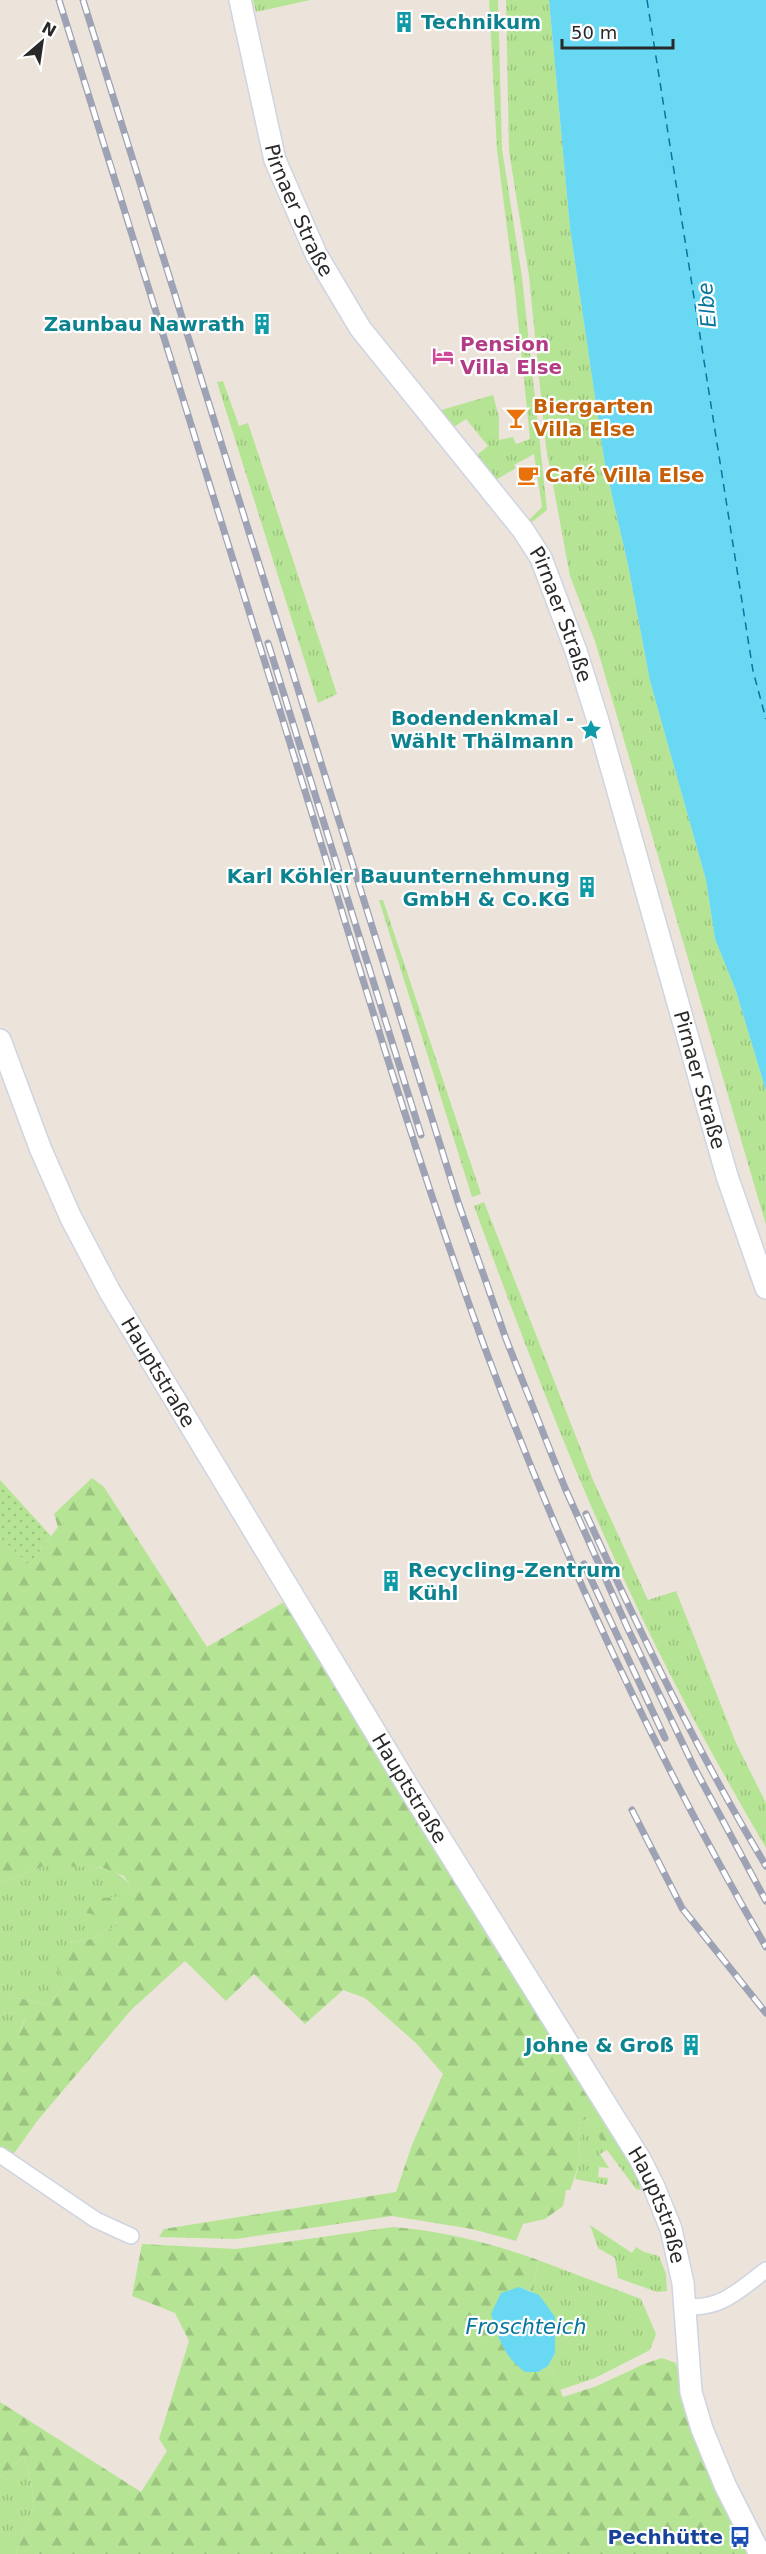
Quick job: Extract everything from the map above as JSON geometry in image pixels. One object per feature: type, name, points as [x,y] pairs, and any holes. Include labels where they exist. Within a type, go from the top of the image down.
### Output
[{"type":"main road","name":"Pirnaer Straße","points":[[240,0],[275,160],[316,254],[360,328],[523,530],[541,558],[553,586],[598,721],[727,1176],[766,1288]]},
{"type":"main road","name":"Hauptstraße","points":[[0,1040],[41,1149],[67,1209],[110,1292],[409,1788],[640,2159],[671,2229],[683,2283],[691,2392],[712,2456],[760,2554]]},
{"type":"street","points":[[0,2155],[96,2220],[131,2236]]},
{"type":"street","points":[[685,2306],[698,2307],[718,2303],[766,2270]]},
{"type":"green space","points":[[253,0],[310,0],[256,12]]},
{"type":"green space","points":[[489,0],[498,0],[502,149],[522,277],[547,510],[532,522],[529,520],[542,507],[534,454],[514,465],[516,468],[496,480],[477,455],[488,446],[466,419],[454,427],[441,410],[493,395],[499,417],[499,440],[513,437],[516,444],[530,439],[515,291],[497,150]]},
{"type":"green space","points":[[506,0],[549,0],[570,228],[605,465],[628,565],[650,681],[706,880],[715,939],[736,991],[766,1091],[766,1225],[595,641],[570,576],[546,447],[529,276],[509,151]]},
{"type":"green space","points":[[223,381],[239,426],[248,423],[337,694],[318,703],[217,382]]},
{"type":"green space","points":[[379,900],[383,900],[481,1194],[472,1197]]},
{"type":"green space","points":[[484,1202],[593,1480],[648,1600],[676,1591],[736,1743],[766,1803],[766,1848],[666,1667],[591,1507],[530,1357],[474,1206]]},
{"type":"green space","points":[[92,1478],[104,1487],[207,1647],[284,1602],[619,2142],[607,2150],[587,2118],[580,2123],[579,2164],[570,2190],[566,2190],[563,2206],[545,2219],[523,2224],[516,2241],[472,2229],[392,2216],[236,2239],[159,2237],[164,2229],[396,2192],[412,2145],[443,2074],[416,2043],[365,1998],[343,1990],[305,2024],[254,1974],[226,2001],[185,1961],[131,2010],[38,2120],[12,2156],[0,2149],[0,2038],[17,2038],[25,2019],[16,2013],[0,2012],[0,1996],[10,1996],[49,2005],[65,1983],[56,1966],[68,1943],[92,1939],[116,1926],[115,1919],[86,1913],[90,1899],[125,1896],[130,1886],[124,1876],[101,1867],[44,1866],[0,1883],[0,1537],[29,1565],[58,1527],[54,1514]]},
{"type":"green space","points":[[0,1480],[51,1536],[29,1565],[0,1537]]},
{"type":"green space","points":[[44,1866],[103,1868],[123,1877],[130,1886],[115,1919],[116,1926],[92,1939],[68,1943],[65,1983],[49,2005],[10,1996],[0,1996],[0,1883]]},
{"type":"green space","points":[[0,2012],[16,2013],[25,2018],[17,2038],[0,2038]]},
{"type":"green space","points":[[587,2118],[607,2149],[619,2142],[639,2178],[641,2190],[636,2189],[607,2150],[600,2154],[609,2168],[599,2167],[598,2177],[608,2178],[607,2185],[575,2179],[579,2164],[580,2123]]},
{"type":"green space","points":[[590,2225],[632,2253],[636,2247],[659,2256],[666,2274],[667,2291],[657,2292],[618,2278],[615,2258],[598,2248]]},
{"type":"green space","points":[[393,2227],[430,2231],[467,2239],[538,2260],[533,2292],[519,2287],[538,2372],[548,2366],[553,2370],[563,2397],[597,2386],[662,2358],[676,2363],[689,2414],[705,2461],[748,2554],[16,2554],[34,2504],[24,2456],[0,2478],[0,2402],[141,2492],[167,2451],[159,2439],[189,2341],[175,2313],[132,2296],[142,2244],[236,2249]]},
{"type":"green space","points":[[538,2260],[641,2299],[656,2334],[650,2350],[595,2378],[560,2390],[553,2370],[548,2366],[555,2353],[533,2292]]},
{"type":"green space","points":[[24,2456],[34,2504],[16,2554],[0,2554],[0,2478]]},
{"type":"water","name":"Elbe","points":[[549,0],[766,0],[766,1091],[736,991],[715,939],[706,880],[650,681],[628,565],[605,465],[570,228]]},
{"type":"water","name":"Froschteich","points":[[519,2287],[539,2295],[555,2317],[555,2353],[548,2366],[538,2372],[525,2372],[512,2360],[499,2339],[491,2314],[501,2293]]},
{"type":"ferry route","points":[[647,0],[753,671],[766,719]]},
{"type":"railway","points":[[59,0],[395,1081],[437,1213],[483,1343],[544,1498],[612,1651],[686,1801],[766,1947]]},
{"type":"railway","points":[[83,0],[458,1202],[506,1339],[565,1488],[628,1629],[694,1767],[766,1901]]},
{"type":"railway","points":[[268,643],[421,1135]]},
{"type":"railway","points":[[586,1514],[671,1693],[766,1866]]},
{"type":"railway","points":[[584,1564],[665,1738]]},
{"type":"railway","points":[[632,1810],[682,1908],[766,2013]]},
{"type":"place","name":"Technikum","points":[[404,22]]},
{"type":"place","name":"Zaunbau Nawrath","points":[[262,324]]},
{"type":"place","name":"Pension Villa Else","points":[[443,356]]},
{"type":"place","name":"Biergarten Villa Else","points":[[516,418]]},
{"type":"place","name":"Café Villa Else","points":[[528,475]]},
{"type":"place","name":"Bodendenkmal - Wählt Thälmann","points":[[591,730]]},
{"type":"place","name":"Karl Köhler Bauunternehmung GmbH & Co.KG","points":[[587,887]]},
{"type":"place","name":"Recycling-Zentrum Kühl","points":[[391,1581]]},
{"type":"place","name":"Johne & Groß","points":[[691,2045]]},
{"type":"place","name":"Pechhütte","points":[[740,2537]]}]
